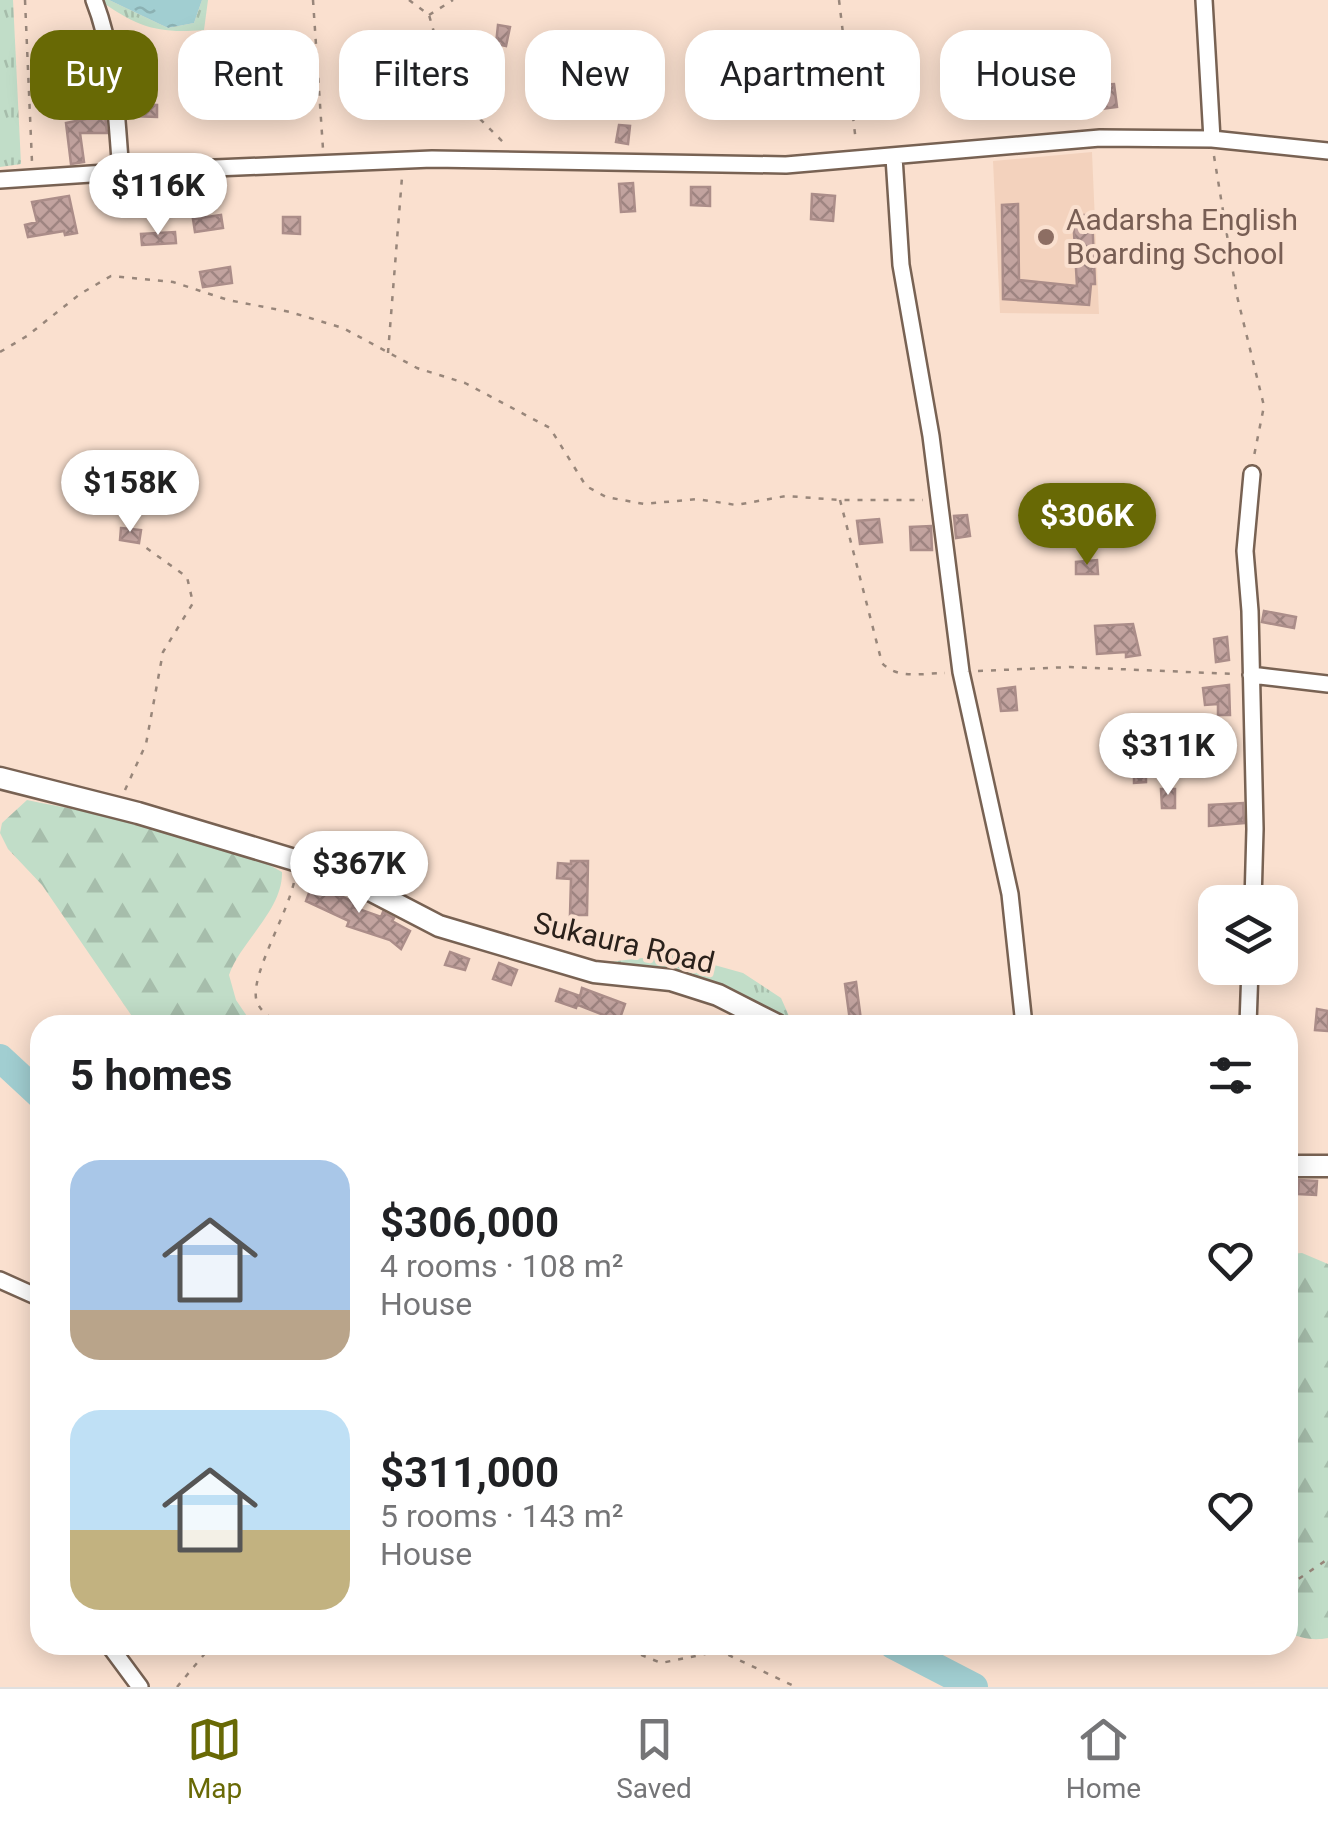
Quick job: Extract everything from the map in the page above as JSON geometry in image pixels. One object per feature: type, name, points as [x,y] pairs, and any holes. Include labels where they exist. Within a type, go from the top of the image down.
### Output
[{"type":"street","points":[[94,0],[110,63],[121,172]]},
{"type":"street","points":[[1204,0],[1212,139]]},
{"type":"street","points":[[0,180],[404,160],[786,165],[1100,138],[1212,139],[1328,151]]},
{"type":"street","points":[[894,157],[902,265],[961,672],[1010,894],[1023,1015]]},
{"type":"street","points":[[1252,474],[1245,551],[1252,675],[1254,885]]},
{"type":"street","points":[[1252,675],[1328,684]]},
{"type":"street","name":"Sukaura Road","points":[[0,778],[298,860],[337,874],[440,926],[594,972],[671,980],[718,995],[758,1015]]},
{"type":"street","points":[[1248,1015],[1249,985]]},
{"type":"street","points":[[1298,1166],[1328,1166]]},
{"type":"street","points":[[0,1280],[30,1294]]},
{"type":"street","points":[[116,1655],[140,1687]]},
{"type":"path","points":[[25,0],[32,178]]},
{"type":"path","points":[[313,0],[324,165]]},
{"type":"path","points":[[409,0],[428,15],[442,64],[465,104],[522,161]]},
{"type":"path","points":[[428,15],[453,0]]},
{"type":"path","points":[[839,0],[858,160]]},
{"type":"path","points":[[1212,139],[1227,244],[1264,406],[1256,432],[1252,474]]},
{"type":"path","points":[[388,353],[404,160]]},
{"type":"path","points":[[0,352],[111,276],[173,282],[342,328],[417,368],[465,382],[550,428],[586,486],[606,497],[644,504],[697,499],[736,505],[786,496],[939,500]]},
{"type":"path","points":[[840,500],[882,663],[890,671],[899,674],[1070,667],[1252,675]]},
{"type":"path","points":[[138,814],[124,788],[134,775],[146,744],[163,652],[193,604],[187,577],[145,546]]},
{"type":"path","points":[[266,1015],[256,1000],[258,980],[292,896],[298,860]]},
{"type":"path","points":[[1298,1579],[1328,1558]]},
{"type":"path","points":[[177,1687],[204,1655]]},
{"type":"path","points":[[641,1655],[661,1663],[700,1655]]},
{"type":"path","points":[[728,1655],[796,1687]]},
{"type":"shaded area","name":"Aadarsha English Boarding School","points":[[1092,152],[1099,314],[1000,313],[993,161]]},
{"type":"green space","points":[[0,0],[13,0],[21,164],[0,167]]},
{"type":"green space","points":[[99,0],[109,0],[168,28],[194,23],[202,0],[208,0],[204,30],[148,27]]},
{"type":"green space","points":[[27,800],[192,836],[282,872],[276,899],[229,975],[236,1000],[246,1015],[131,1015],[42,885],[8,849],[0,833],[2,823]]},
{"type":"green space","points":[[675,954],[743,973],[781,998],[789,1015],[773,1015],[720,988],[601,963]]},
{"type":"green space","points":[[1298,1253],[1328,1264],[1328,1638],[1317,1639],[1298,1636]]},
{"type":"water","points":[[109,0],[202,0],[194,23],[168,28]]},
{"type":"building","points":[[498,25],[510,27],[506,46],[505,30],[497,30]]},
{"type":"building","points":[[1114,84],[1117,107],[1111,108]]},
{"type":"building","points":[[106,120],[107,133],[80,133],[84,162],[71,164],[66,123]]},
{"type":"building","points":[[619,125],[630,126],[628,144],[616,142]]},
{"type":"building","points":[[633,183],[635,211],[621,212],[619,184]]},
{"type":"building","points":[[691,187],[710,187],[710,206],[691,205]]},
{"type":"building","points":[[812,194],[835,196],[833,221],[811,219]]},
{"type":"building","points":[[69,196],[77,233],[65,235],[64,231],[28,237],[25,225],[37,222],[32,202]]},
{"type":"building","points":[[1018,204],[1019,280],[1077,286],[1073,215],[1092,215],[1095,284],[1091,284],[1089,305],[1003,299],[1002,205]]},
{"type":"building","points":[[221,215],[223,228],[195,232],[193,219]]},
{"type":"building","points":[[283,217],[300,217],[300,234],[283,233]]},
{"type":"building","points":[[175,232],[176,243],[142,245],[141,234]]},
{"type":"building","points":[[230,267],[232,283],[203,287],[200,272]]},
{"type":"building","points":[[967,515],[970,536],[956,538],[954,516]]},
{"type":"building","points":[[879,519],[882,542],[860,544],[857,521]]},
{"type":"building","points":[[931,526],[932,550],[911,550],[910,527]]},
{"type":"building","points":[[121,528],[141,530],[139,543],[120,540]]},
{"type":"building","points":[[1097,560],[1098,574],[1076,574],[1076,562]]},
{"type":"building","points":[[1264,611],[1296,617],[1294,628],[1262,622]]},
{"type":"building","points":[[1133,624],[1140,655],[1097,654],[1095,626]]},
{"type":"building","points":[[1227,637],[1229,660],[1216,662],[1214,639]]},
{"type":"building","points":[[1229,685],[1230,715],[1218,715],[1218,704],[1205,705],[1203,688]]},
{"type":"building","points":[[1015,687],[1017,710],[1001,711],[998,689]]},
{"type":"building","points":[[1146,764],[1146,782],[1134,783],[1134,765]]},
{"type":"building","points":[[1161,789],[1175,789],[1175,808],[1162,808]]},
{"type":"building","points":[[1243,803],[1244,823],[1209,826],[1209,805]]},
{"type":"building","points":[[588,861],[587,915],[570,915],[571,879],[557,878],[558,863]]},
{"type":"building","points":[[312,885],[345,898],[354,903],[353,907],[394,918],[392,921],[410,931],[401,949],[390,940],[347,926],[349,921],[306,901]]},
{"type":"building","points":[[450,952],[469,959],[465,970],[445,965]]},
{"type":"building","points":[[499,963],[517,970],[511,985],[493,979]]},
{"type":"building","points":[[856,982],[860,1015],[849,1015],[845,984]]},
{"type":"building","points":[[582,988],[625,1004],[621,1015],[604,1015],[578,1005]]},
{"type":"building","points":[[560,989],[580,996],[576,1008],[556,1001]]},
{"type":"building","points":[[1317,1009],[1328,1011],[1328,1031],[1315,1030]]},
{"type":"building","points":[[1299,1180],[1317,1181],[1316,1195],[1298,1194]]},
{"type":"waterway","points":[[0,1058],[30,1086]]},
{"type":"waterway","points":[[912,1655],[974,1687]]},
{"type":"place","name":"Aadarsha English Boarding School","points":[[1046,237]]}]
